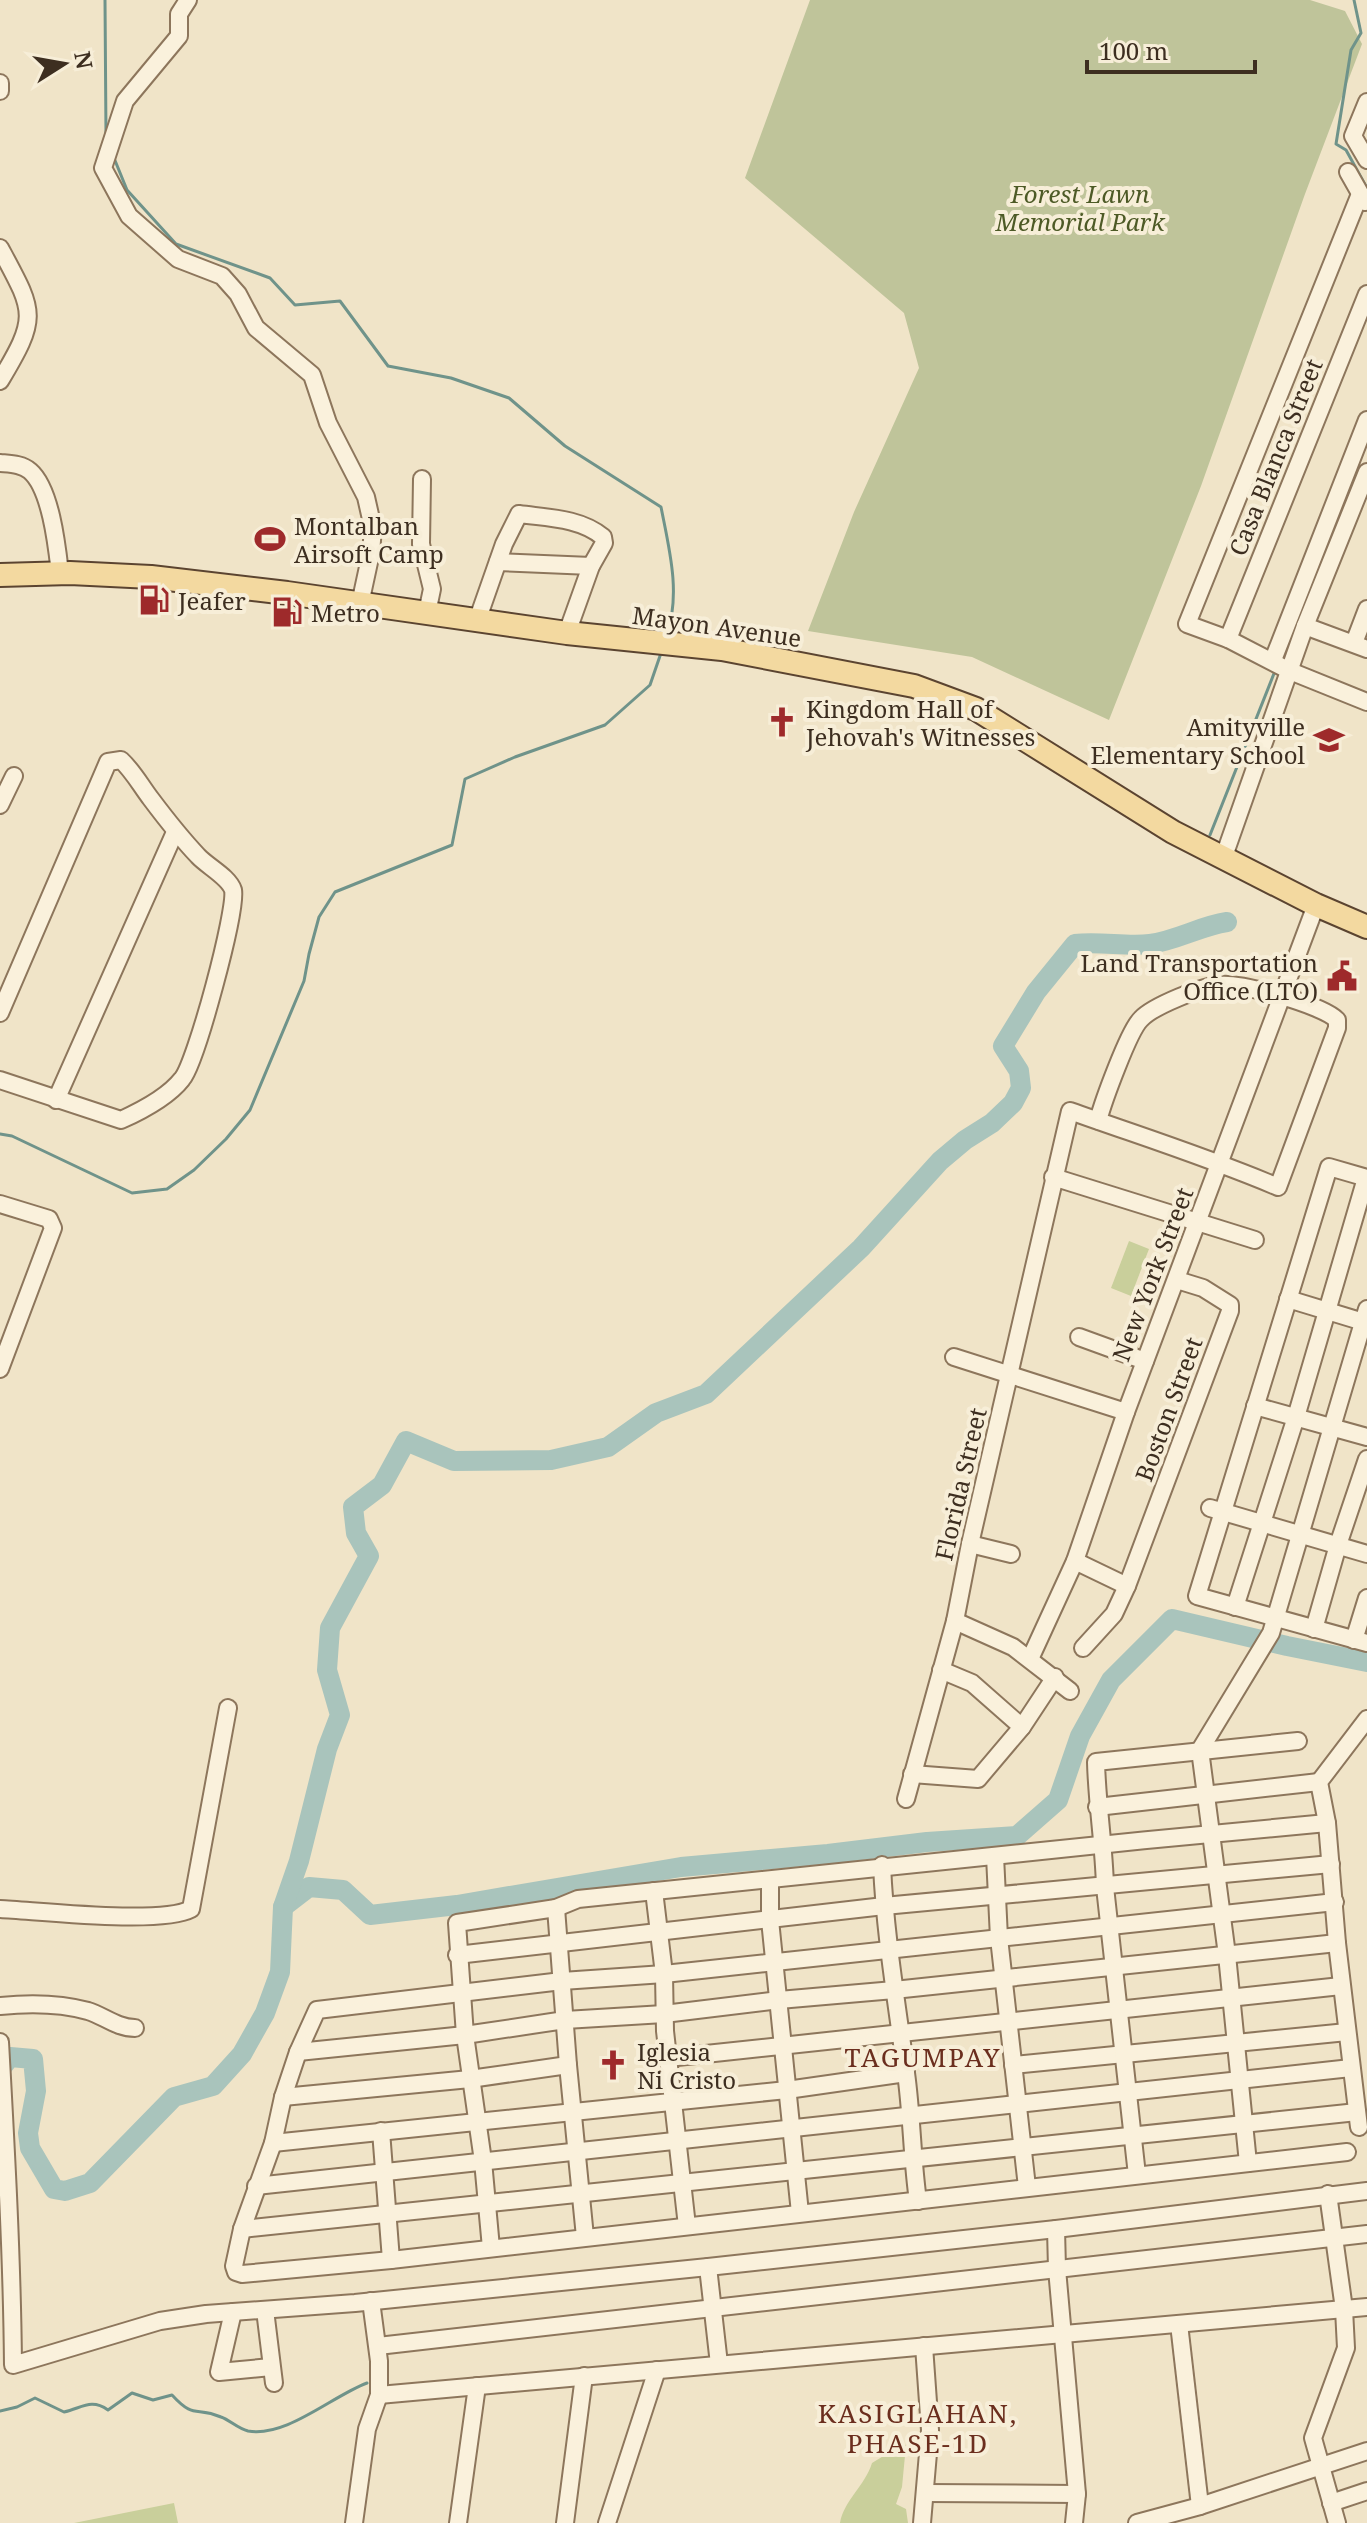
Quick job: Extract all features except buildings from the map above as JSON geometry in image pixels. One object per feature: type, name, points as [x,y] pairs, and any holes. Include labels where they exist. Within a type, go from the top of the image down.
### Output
[{"type":"main road","name":"Mayon Avenue","points":[[0,575],[60,573],[151,577],[567,633],[722,649],[894,681],[941,694],[984,714],[1173,832],[1316,905],[1367,927]]},
{"type":"street","points":[[188,0],[179,14],[179,36],[125,101],[103,168],[129,216],[178,259],[222,276],[238,294],[256,328],[312,375],[328,423],[366,497],[371,518],[371,553],[360,604]]},
{"type":"street","points":[[0,83],[0,91]]},
{"type":"street","points":[[1367,102],[1353,136],[1367,160]]},
{"type":"street","points":[[1348,172],[1363,199],[1187,624],[1228,639],[1290,671],[1367,702]]},
{"type":"street","points":[[0,248],[24,294],[29,318],[22,345],[0,381]]},
{"type":"street","name":"Casa Blanca Street","points":[[1228,639],[1367,294]]},
{"type":"street","points":[[1273,660],[1367,420]]},
{"type":"street","points":[[0,463],[22,466],[36,478],[48,508],[60,573]]},
{"type":"street","points":[[1223,859],[1305,626],[1367,472]]},
{"type":"street","points":[[422,479],[423,558],[432,589],[427,613]]},
{"type":"street","points":[[477,621],[519,514],[564,520],[594,530],[603,537],[604,543],[591,566],[567,633]]},
{"type":"street","points":[[498,562],[591,566]]},
{"type":"street","points":[[1305,626],[1360,646],[1367,609]]},
{"type":"street","points":[[0,1013],[108,762],[116,760],[125,763],[175,832],[233,890],[226,931],[192,1062],[182,1080],[164,1095],[121,1120],[0,1080]]},
{"type":"street","points":[[0,805],[14,776]]},
{"type":"street","points":[[56,1100],[175,832]]},
{"type":"street","name":"New York Street","points":[[1030,1659],[1075,1561],[1126,1412],[1316,905]]},
{"type":"street","points":[[1220,985],[1282,996],[1333,1015],[1338,1024],[1278,1187],[1219,1162],[1098,1121],[1109,1087],[1140,1019],[1168,1001],[1220,985]]},
{"type":"street","name":"Florida Street","points":[[906,1799],[955,1621],[1070,1111],[1098,1121]]},
{"type":"street","points":[[1235,1607],[1296,1417],[1366,1178],[1329,1167],[1255,1406],[1216,1510],[1197,1596],[1235,1607],[1271,1632],[1314,1629],[1361,1641],[1367,1598]]},
{"type":"street","points":[[1053,1177],[1255,1240]]},
{"type":"street","points":[[0,1204],[49,1219],[53,1228],[0,1369]]},
{"type":"street","name":"Boston Street","points":[[1083,1648],[1114,1614],[1127,1586],[1230,1311],[1230,1305],[1218,1296],[1177,1280]]},
{"type":"street","points":[[1248,2163],[1227,1955],[1200,1750],[1271,1632],[1366,1318],[1288,1299]]},
{"type":"street","points":[[1079,1337],[1145,1361]]},
{"type":"street","points":[[954,1357],[1126,1412]]},
{"type":"street","points":[[1255,1406],[1367,1437]]},
{"type":"street","points":[[1314,1629],[1367,1459]]},
{"type":"street","points":[[1216,1510],[1367,1554]]},
{"type":"street","points":[[970,1544],[1011,1554]]},
{"type":"street","points":[[1075,1561],[1127,1586]]},
{"type":"street","points":[[955,1621],[997,1638],[1055,1677],[1070,1691]]},
{"type":"street","points":[[941,1670],[972,1683],[1022,1727]]},
{"type":"street","points":[[912,1774],[978,1779],[1022,1727],[1055,1677]]},
{"type":"street","points":[[0,1909],[143,1917],[181,1915],[191,1909],[228,1708]]},
{"type":"street","points":[[1097,1807],[1319,1782],[1367,1719]]},
{"type":"street","points":[[1137,2175],[1105,1887],[1104,1844],[1097,1807],[1096,1762],[1298,1741]]},
{"type":"street","points":[[242,2229],[1243,2124],[1358,2119],[1341,1986],[1327,1823],[1319,1782]]},
{"type":"street","points":[[491,2248],[483,2161],[465,2035],[457,1923],[556,1908],[578,1899],[770,1880],[882,1865],[1327,1823]]},
{"type":"street","points":[[995,1856],[999,1938],[1027,2187]]},
{"type":"street","points":[[457,1955],[884,1906],[1331,1864]]},
{"type":"street","points":[[882,1865],[918,2201]]},
{"type":"street","points":[[770,1880],[770,1920],[800,2213]]},
{"type":"street","points":[[654,1891],[664,1974],[668,2058],[687,2226]]},
{"type":"street","points":[[1335,1902],[664,1974],[562,1981],[317,2010],[298,2052],[283,2097],[273,2143],[242,2229],[234,2266],[240,2274],[391,2260],[1347,2152]]},
{"type":"street","points":[[556,1908],[585,2237]]},
{"type":"street","points":[[298,2052],[465,2035],[565,2020],[664,2014],[1337,1943]]},
{"type":"street","points":[[668,2058],[1341,1986]]},
{"type":"street","points":[[0,2006],[52,2004],[90,2012],[125,2028],[135,2028]]},
{"type":"street","points":[[1013,2065],[1347,2032]]},
{"type":"street","points":[[0,2042],[11,2233],[13,2365],[160,2321],[708,2267],[1367,2191]]},
{"type":"street","points":[[283,2097],[470,2079],[568,2065]]},
{"type":"street","points":[[256,2186],[1351,2068]]},
{"type":"street","points":[[273,2143],[787,2090],[906,2073]]},
{"type":"street","points":[[381,2131],[391,2260]]},
{"type":"street","points":[[1328,2194],[1344,2309],[1346,2348],[1313,2438],[1337,2523]]},
{"type":"street","points":[[1056,2229],[1077,2494],[1074,2523]]},
{"type":"street","points":[[378,2346],[1367,2234]]},
{"type":"street","points":[[708,2267],[719,2364]]},
{"type":"street","points":[[354,2523],[367,2429],[379,2395],[378,2346],[371,2301]]},
{"type":"street","points":[[379,2395],[1367,2307]]},
{"type":"street","points":[[233,2312],[219,2372],[273,2375],[265,2310]]},
{"type":"street","points":[[1179,2324],[1200,2506]]},
{"type":"street","points":[[922,2523],[930,2430],[924,2346]]},
{"type":"street","points":[[607,2523],[657,2370]]},
{"type":"street","points":[[565,2523],[584,2376]]},
{"type":"street","points":[[458,2523],[477,2386]]},
{"type":"street","points":[[1137,2523],[1200,2506],[1367,2451]]},
{"type":"street","points":[[1331,2503],[1367,2491]]},
{"type":"street","points":[[925,2493],[1077,2494]]},
{"type":"green space","name":"Forest Lawn Memorial Park","points":[[810,0],[1310,0],[1345,11],[1362,44],[1201,486],[1109,720],[972,657],[808,631],[854,512],[919,368],[904,313],[745,178]]},
{"type":"green space","points":[[1129,1241],[1149,1249],[1131,1296],[1111,1288]]},
{"type":"green space","points":[[906,2445],[902,2487],[896,2504],[906,2509],[908,2523],[840,2523],[872,2463]]},
{"type":"green space","points":[[174,2503],[178,2523],[74,2523]]},
{"type":"waterway","points":[[105,0],[106,136]]},
{"type":"waterway","points":[[1354,0],[1361,33],[1351,50],[1336,144],[1346,150],[1367,188]]},
{"type":"waterway","points":[[114,158],[127,190],[176,244],[270,278],[295,305],[340,301],[388,366],[451,378],[509,398],[565,446],[661,507],[673,587],[667,634]]},
{"type":"waterway","points":[[0,1134],[12,1136],[132,1193],[167,1189],[194,1170],[250,1110],[304,981],[319,917],[335,892],[452,845],[465,779],[515,757],[605,725],[650,685],[661,653]]},
{"type":"waterway","points":[[1210,835],[1275,671]]},
{"type":"waterway","points":[[0,2070],[10,2057],[33,2059],[36,2091],[28,2133],[30,2148],[54,2189],[65,2191],[90,2183],[174,2097],[213,2086],[242,2054],[265,2013],[280,1972],[283,1907],[299,1861],[327,1749],[340,1715],[327,1670],[330,1628],[369,1556],[356,1533],[353,1507],[382,1485],[406,1441],[454,1461],[551,1460],[608,1447],[656,1413],[706,1394],[861,1248],[940,1161],[992,1123],[1013,1103],[1021,1088],[1019,1071],[1003,1046],[1036,992],[1075,944],[1150,944],[1227,922]]},
{"type":"waterway","points":[[283,1907],[309,1887],[343,1890],[370,1915],[457,1905],[681,1867],[1017,1836],[1058,1800],[1080,1736],[1111,1680],[1172,1619],[1367,1662]]},
{"type":"waterway","points":[[0,2411],[35,2398],[64,2412],[91,2404],[108,2410],[132,2393],[153,2400],[172,2395],[191,2410],[221,2417],[248,2431],[263,2431],[293,2422],[367,2383]]},
{"type":"place","name":"Montalban Airsoft Camp","points":[[270,539]]},
{"type":"place","name":"Jeafer","points":[[154,600]]},
{"type":"place","name":"Metro","points":[[287,612]]},
{"type":"place","name":"Kingdom Hall of Jehovah's Witnesses","points":[[782,722]]},
{"type":"place","name":"Amityville Elementary School","points":[[1329,740]]},
{"type":"place","name":"Land Transportation Office (LTO)","points":[[1342,976]]},
{"type":"place","name":"Iglesia Ni Cristo","points":[[613,2065]]},
{"type":"district","name":"TAGUMPAY","points":[[923,2057]]},
{"type":"district","name":"KASIGLAHAN, PHASE-1D","points":[[918,2428]]}]
